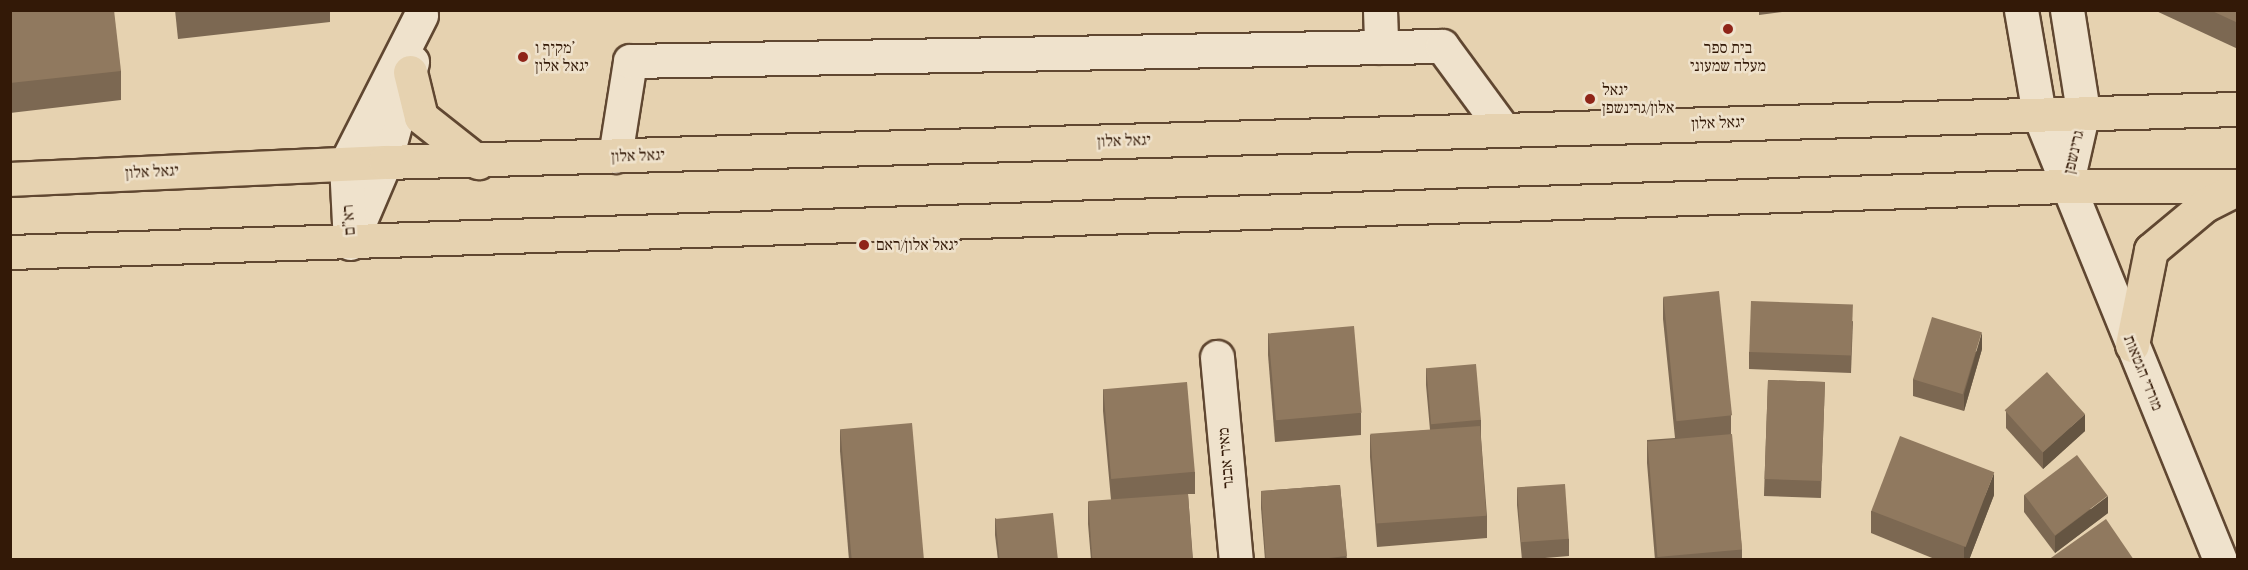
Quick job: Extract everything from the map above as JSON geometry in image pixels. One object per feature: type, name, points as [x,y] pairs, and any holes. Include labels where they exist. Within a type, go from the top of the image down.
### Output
[{"type":"main road","points":[[411,72],[422,117],[478,162]]},
{"type":"main road","name":"יגאל אלון","points":[[10,179],[346,163],[478,162],[2083,111],[2238,109]]},
{"type":"main road","points":[[10,252],[350,243],[2066,186],[2238,187]]},
{"type":"main road","points":[[2132,345],[2151,250],[2205,205],[2238,187]]},
{"type":"street","points":[[1380,10],[1381,47]]},
{"type":"street","name":"גרינשפן","points":[[2021,10],[2039,114],[2066,186]]},
{"type":"street","name":"גרינשפן","points":[[2066,186],[2083,111],[2067,10]]},
{"type":"street","name":"רא\"ם","points":[[350,243],[385,162],[411,72],[422,13]]},
{"type":"street","name":"רא\"ם","points":[[350,243],[346,163],[422,13]]},
{"type":"street","points":[[615,156],[630,61],[1442,46],[1503,129]]},
{"type":"street","name":"מורדי הגטאות","points":[[2066,186],[2220,560]]},
{"type":"street","name":"מאיר אבנר","points":[[1217,357],[1236,560]]},
{"type":"building","points":[[10,10],[114,10],[121,71],[10,83]]},
{"type":"building","points":[[2210,10],[2238,10],[2238,23]]},
{"type":"building","points":[[1719,291],[1732,415],[1676,421],[1663,297]]},
{"type":"building","points":[[1751,301],[1853,305],[1851,356],[1749,352]]},
{"type":"building","points":[[1932,317],[1982,332],[1963,394],[1913,379]]},
{"type":"building","points":[[1354,326],[1362,413],[1276,420],[1268,333]]},
{"type":"building","points":[[1476,364],[1481,420],[1431,424],[1426,368]]},
{"type":"building","points":[[2047,372],[2085,414],[2043,452],[2005,410]]},
{"type":"building","points":[[1768,380],[1825,382],[1822,481],[1765,479]]},
{"type":"building","points":[[1187,382],[1195,472],[1111,479],[1103,389]]},
{"type":"building","points":[[912,423],[924,559],[852,560],[840,429]]},
{"type":"building","points":[[1480,426],[1486,516],[1377,523],[1370,434]]},
{"type":"building","points":[[1732,434],[1742,550],[1657,557],[1647,441]]},
{"type":"building","points":[[1900,436],[1994,472],[1966,547],[1871,511]]},
{"type":"building","points":[[2077,455],[2108,496],[2055,535],[2024,495]]},
{"type":"building","points":[[1565,484],[1569,539],[1521,542],[1517,487]]},
{"type":"building","points":[[1340,485],[1347,556],[1311,560],[1266,560],[1261,491]]},
{"type":"building","points":[[1188,494],[1193,560],[1092,560],[1088,501]]},
{"type":"building","points":[[1053,513],[1058,560],[1000,560],[995,519]]},
{"type":"building","points":[[2106,519],[2134,560],[2048,560]]},
{"type":"place","name":"בית ספר מעלה שמעוני","points":[[1728,29]]},
{"type":"place","name":"מקיף ו' יגאל אלון","points":[[523,57]]},
{"type":"place","name":"יגאל אלון/גרינשפן","points":[[1590,99]]},
{"type":"place","name":"יגאל אלון/ראם","points":[[864,245]]}]
